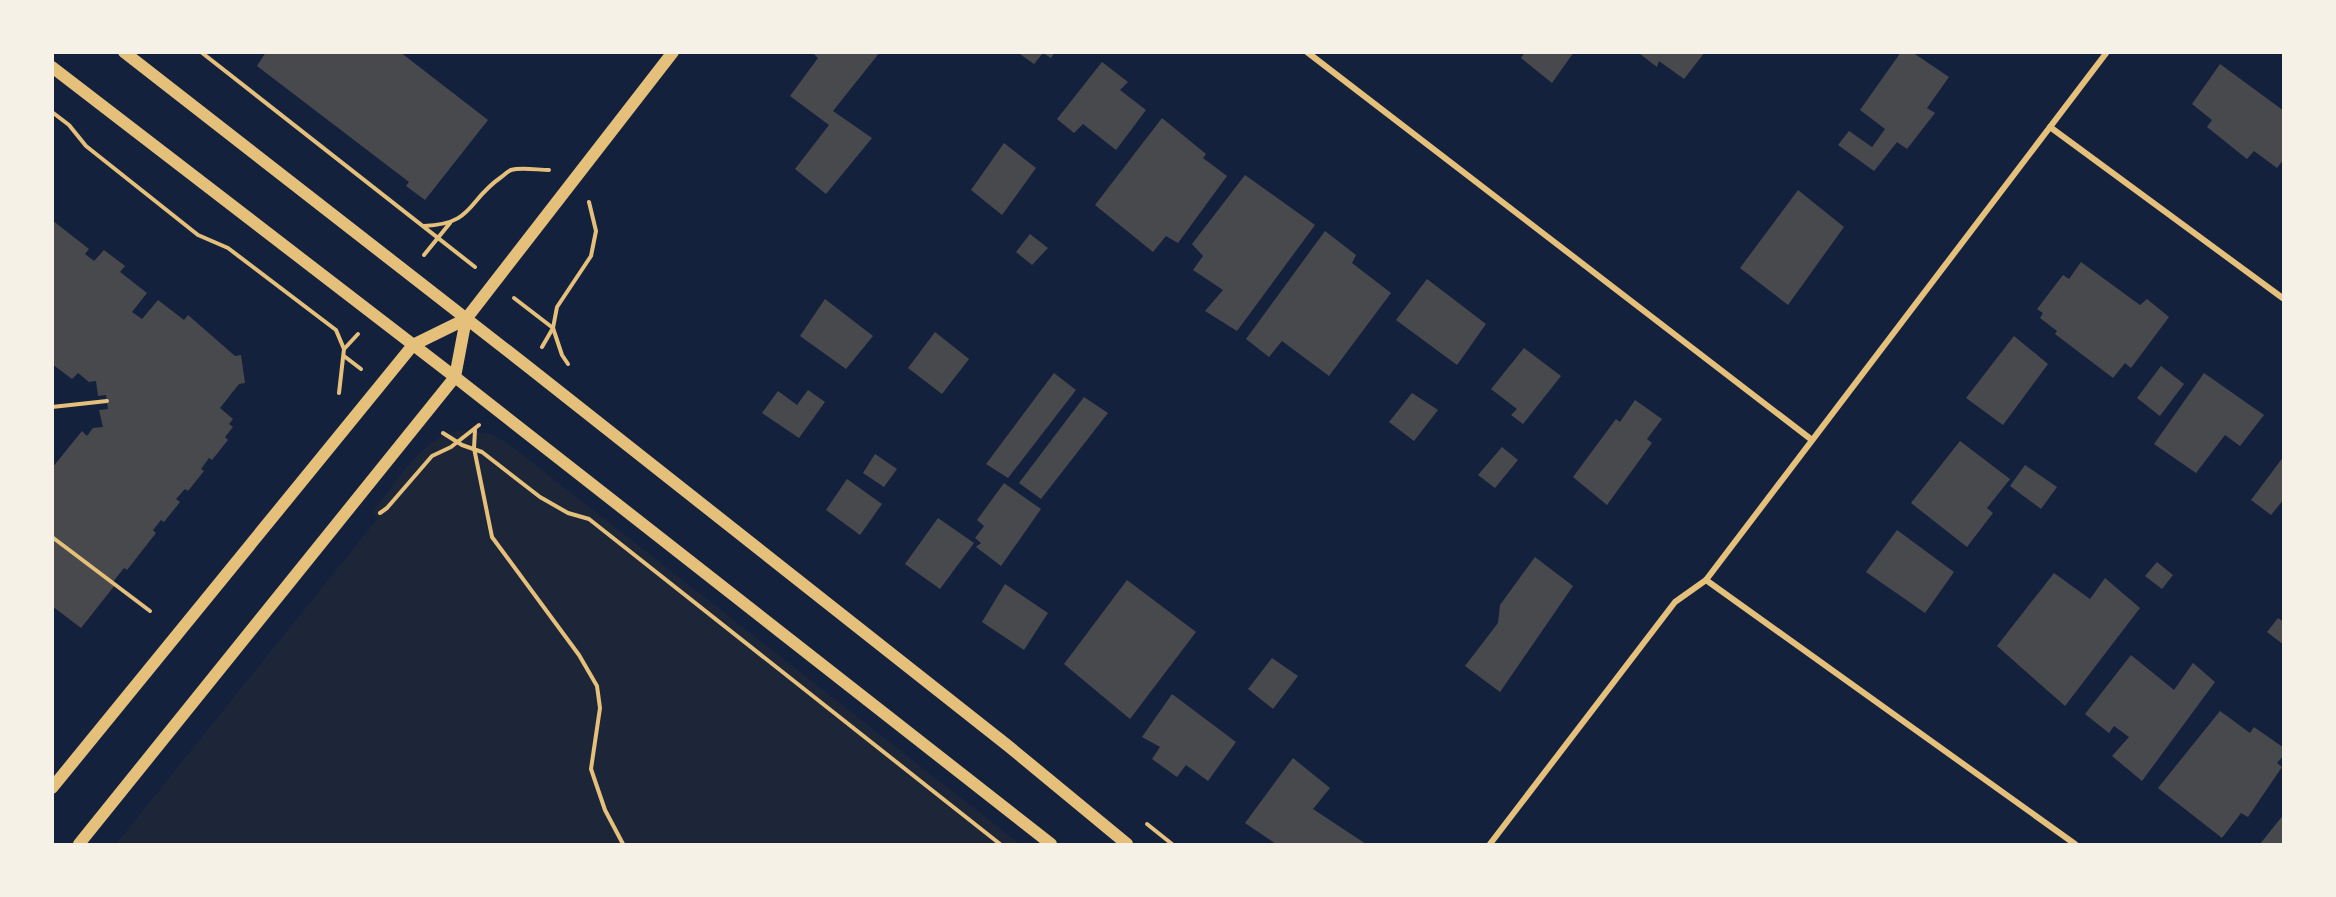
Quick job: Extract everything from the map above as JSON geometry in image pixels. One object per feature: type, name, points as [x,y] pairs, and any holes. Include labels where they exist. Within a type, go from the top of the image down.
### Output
[{"type":"main road","points":[[124,52],[1007,745],[1127,844]]},
{"type":"main road","points":[[52,788],[413,345],[466,319],[673,52]]},
{"type":"main road","points":[[52,67],[455,377],[1051,844]]},
{"type":"main road","points":[[79,844],[455,377],[466,319]]},
{"type":"street","points":[[1307,52],[1812,440]]},
{"type":"street","points":[[1490,844],[1675,602],[1706,580],[2107,52]]},
{"type":"street","points":[[2050,127],[2283,299]]},
{"type":"street","points":[[1706,580],[2075,844]]},
{"type":"path","points":[[201,52],[453,249]]},
{"type":"path","points":[[52,112],[69,125],[86,146],[198,235],[228,248],[336,330],[344,349],[340,380]]},
{"type":"path","points":[[425,254],[450,222],[470,210],[490,185],[512,170],[582,171],[596,231],[591,256],[557,307],[553,328],[542,347]]},
{"type":"path","points":[[424,226],[450,222]]},
{"type":"path","points":[[536,315],[553,328]]},
{"type":"path","points":[[344,349],[357,336]]},
{"type":"path","points":[[344,356],[360,368]]},
{"type":"path","points":[[52,407],[107,401]]},
{"type":"path","points":[[387,508],[432,456],[460,443],[475,430],[474,448],[492,537],[579,655],[597,686],[600,708],[591,769],[605,810],[623,844]]},
{"type":"path","points":[[442,433],[482,452],[540,497],[568,513],[589,519],[1000,844]]},
{"type":"path","points":[[52,537],[150,611]]},
{"type":"shaded area","points":[[461,430],[490,434],[506,442],[1020,844],[116,844],[378,518],[372,512],[410,463],[434,442],[447,434]]},
{"type":"building","points":[[266,52],[400,52],[488,120],[425,200],[406,186],[409,182],[257,66]]},
{"type":"building","points":[[812,52],[880,52],[833,111],[872,138],[826,194],[795,169],[829,125],[790,96],[818,58]]},
{"type":"building","points":[[1017,52],[1055,52],[1051,58],[1043,53],[1034,64]]},
{"type":"building","points":[[1525,52],[1574,52],[1552,83],[1521,58]]},
{"type":"building","points":[[1642,52],[1705,52],[1684,79],[1659,61],[1657,67],[1640,54]]},
{"type":"building","points":[[1901,52],[1912,52],[1949,77],[1927,108],[1935,113],[1907,149],[1897,142],[1874,171],[1838,145],[1849,131],[1872,147],[1885,129],[1860,110]]},
{"type":"building","points":[[1102,62],[1128,82],[1120,90],[1146,110],[1116,150],[1083,124],[1074,133],[1057,119]]},
{"type":"building","points":[[2220,64],[2284,111],[2284,159],[2277,168],[2254,151],[2247,159],[2207,127],[2212,120],[2192,104]]},
{"type":"building","points":[[1162,118],[1206,154],[1203,158],[1227,176],[1178,243],[1166,236],[1153,252],[1095,205]]},
{"type":"building","points":[[1004,143],[1036,168],[1002,215],[971,190]]},
{"type":"building","points":[[1245,175],[1315,225],[1237,331],[1205,311],[1223,290],[1193,270],[1203,256],[1192,244]]},
{"type":"building","points":[[1798,190],[1844,227],[1788,305],[1740,268]]},
{"type":"building","points":[[52,220],[89,249],[85,254],[94,261],[104,250],[125,266],[120,272],[147,293],[132,312],[142,319],[158,300],[184,320],[188,315],[235,356],[241,355],[245,383],[239,384],[220,408],[233,419],[229,424],[233,427],[225,437],[228,440],[212,460],[209,458],[201,469],[204,471],[188,491],[185,489],[176,499],[180,502],[164,522],[161,520],[153,530],[156,533],[127,570],[124,568],[112,583],[115,585],[81,628],[52,606],[52,468],[82,431],[87,436],[93,428],[103,427],[99,410],[108,409],[106,395],[98,396],[96,381],[89,382],[78,373],[72,379],[52,364]]},
{"type":"building","points":[[1325,231],[1356,255],[1352,263],[1391,293],[1329,376],[1282,341],[1269,357],[1246,339]]},
{"type":"building","points":[[1030,234],[1048,248],[1032,265],[1016,252]]},
{"type":"building","points":[[2081,262],[2140,305],[2147,299],[2169,317],[2131,368],[2125,363],[2113,378],[2055,334],[2057,331],[2040,318],[2043,313],[2037,309],[2063,275],[2069,279]]},
{"type":"building","points":[[1427,279],[1486,324],[1457,365],[1396,320]]},
{"type":"building","points":[[825,299],[873,336],[846,369],[800,336]]},
{"type":"building","points":[[935,332],[969,359],[942,394],[908,368]]},
{"type":"building","points":[[2014,336],[2048,364],[2003,425],[1966,398]]},
{"type":"building","points":[[1524,348],[1561,376],[1523,424],[1511,415],[1517,409],[1491,389]]},
{"type":"building","points":[[2161,366],[2184,384],[2160,416],[2137,398]]},
{"type":"building","points":[[1054,373],[1076,390],[1008,478],[986,464]]},
{"type":"building","points":[[2204,373],[2264,415],[2240,446],[2225,435],[2196,473],[2154,444]]},
{"type":"building","points":[[808,390],[825,402],[799,438],[762,413],[778,391],[797,405]]},
{"type":"building","points":[[1412,393],[1438,410],[1414,441],[1389,422]]},
{"type":"building","points":[[1084,397],[1108,413],[1041,499],[1019,483]]},
{"type":"building","points":[[1635,400],[1662,419],[1647,439],[1652,443],[1607,505],[1573,477],[1616,419],[1620,422]]},
{"type":"building","points":[[1960,441],[2010,479],[1987,508],[1993,513],[1967,547],[1911,503]]},
{"type":"building","points":[[1502,447],[1518,460],[1495,488],[1478,475]]},
{"type":"building","points":[[875,454],[897,469],[884,487],[863,473]]},
{"type":"building","points":[[2284,456],[2284,499],[2271,515],[2251,500]]},
{"type":"building","points":[[2025,465],[2057,487],[2041,509],[2010,486]]},
{"type":"building","points":[[847,479],[882,504],[860,535],[826,510]]},
{"type":"building","points":[[1004,483],[1041,509],[1001,566],[976,547],[981,543],[975,538],[984,526],[977,520]]},
{"type":"building","points":[[938,518],[974,543],[940,589],[905,564]]},
{"type":"building","points":[[1897,530],[1954,572],[1925,613],[1866,572]]},
{"type":"building","points":[[1535,557],[1573,586],[1500,692],[1465,666],[1498,623],[1500,605]]},
{"type":"building","points":[[2157,562],[2173,575],[2162,589],[2145,576]]},
{"type":"building","points":[[2054,573],[2090,599],[2105,578],[2140,608],[2065,706],[1997,646]]},
{"type":"building","points":[[1127,580],[1196,632],[1130,719],[1064,664]]},
{"type":"building","points":[[1005,584],[1048,613],[1024,650],[982,622]]},
{"type":"building","points":[[2278,618],[2284,622],[2284,645],[2267,632]]},
{"type":"building","points":[[2131,655],[2174,690],[2193,663],[2215,682],[2142,781],[2112,756],[2129,737],[2114,726],[2109,733],[2085,714]]},
{"type":"building","points":[[1272,658],[1298,676],[1273,709],[1248,689]]},
{"type":"building","points":[[1172,694],[1236,742],[1208,781],[1186,765],[1177,777],[1152,759],[1160,747],[1142,737]]},
{"type":"building","points":[[2220,711],[2250,733],[2254,727],[2284,748],[2284,755],[2277,763],[2282,767],[2248,817],[2241,813],[2222,838],[2158,788]]},
{"type":"building","points":[[1293,758],[1330,788],[1313,809],[1366,844],[1276,844],[1245,823]]},
{"type":"building","points":[[2284,814],[2284,844],[2260,844]]}]
